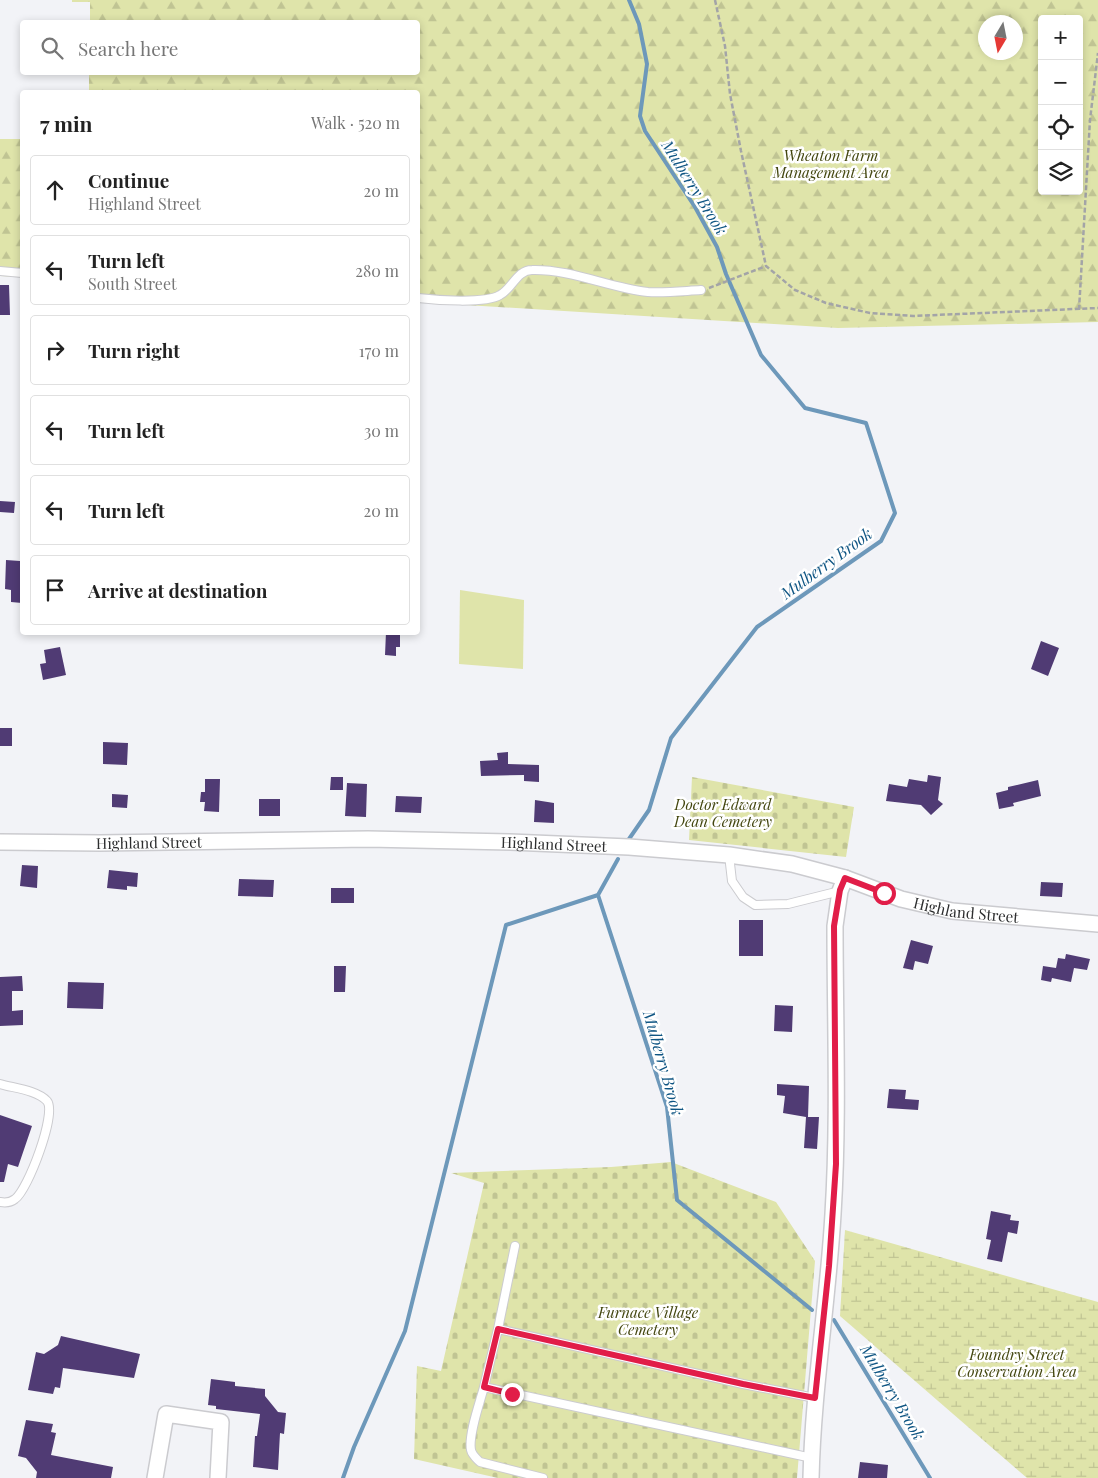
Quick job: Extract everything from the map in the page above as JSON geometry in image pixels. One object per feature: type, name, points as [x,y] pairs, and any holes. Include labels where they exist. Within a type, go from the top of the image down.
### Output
[{"type":"street","name":"Highland Street","points":[[0,842],[100,844],[368,839],[457,840],[629,847],[729,855],[792,864],[843,884],[952,912],[1098,924]]},
{"type":"street","points":[[811,1478],[815,1398],[829,1266],[836,1164],[834,926],[843,884]]},
{"type":"street","points":[[155,1478],[166,1414],[221,1422],[218,1478]]},
{"type":"lane","points":[[420,298],[445,301],[488,298],[501,295],[518,276],[529,270],[557,271],[646,292],[701,290]]},
{"type":"lane","points":[[0,271],[20,273]]},
{"type":"lane","points":[[729,855],[732,880],[743,897],[755,905],[788,904],[843,884]]},
{"type":"lane","points":[[0,1084],[42,1097],[48,1102],[50,1110],[47,1128],[22,1191],[16,1199],[7,1203],[0,1202]]},
{"type":"lane","points":[[515,1246],[470,1448],[473,1455],[480,1462],[543,1478]]},
{"type":"lane","points":[[498,1329],[743,1384],[815,1398]]},
{"type":"lane","points":[[484,1387],[812,1458]]},
{"type":"path","points":[[715,0],[725,46],[730,94],[766,266],[794,290],[826,302],[870,313],[913,316],[1098,308]]},
{"type":"path","points":[[1080,310],[1090,120],[1098,53]]},
{"type":"path","points":[[722,285],[766,266]]},
{"type":"green space","name":"Wheaton Farm Management Area","points":[[72,0],[1098,0],[1098,322],[838,328],[420,302],[420,90],[89,90],[89,75],[420,75],[420,20],[90,20],[90,2],[72,2]]},
{"type":"green space","points":[[0,139],[20,139],[20,277],[0,276]]},
{"type":"green space","points":[[460,590],[524,600],[523,669],[459,664]]},
{"type":"green space","name":"Doctor Edward Dean Cemetery","points":[[692,777],[854,807],[846,857],[689,840]]},
{"type":"green space","name":"Furnace Village Cemetery","points":[[671,1162],[776,1202],[815,1261],[797,1478],[498,1478],[414,1459],[417,1366],[441,1371],[484,1183],[451,1173],[611,1167]]},
{"type":"green space","name":"Foundry Street Conservation Area","points":[[845,1230],[1098,1302],[1098,1478],[1027,1478],[840,1316]]},
{"type":"building","points":[[0,285],[9,285],[10,315],[0,315]]},
{"type":"building","points":[[0,501],[15,502],[14,513],[0,512]]},
{"type":"building","points":[[6,560],[20,561],[20,603],[11,602],[11,590],[5,589]]},
{"type":"building","points":[[386,635],[400,635],[400,647],[396,647],[396,656],[385,655]]},
{"type":"building","points":[[1041,641],[1059,648],[1048,676],[1031,669]]},
{"type":"building","points":[[60,647],[66,675],[43,680],[40,664],[46,663],[44,650]]},
{"type":"building","points":[[0,728],[12,728],[12,746],[0,746]]},
{"type":"building","points":[[103,742],[128,743],[127,765],[103,764]]},
{"type":"building","points":[[508,752],[508,764],[539,765],[539,782],[524,781],[524,775],[481,776],[480,761],[498,760],[497,753]]},
{"type":"building","points":[[928,775],[941,777],[938,800],[943,804],[931,815],[921,805],[886,801],[889,784],[907,787],[909,779],[927,782]]},
{"type":"building","points":[[331,777],[343,777],[343,790],[330,790]]},
{"type":"building","points":[[205,779],[220,779],[219,812],[204,811],[205,802],[200,802],[201,792],[205,792]]},
{"type":"building","points":[[1038,780],[1041,796],[1013,803],[1014,806],[999,809],[996,793],[1008,790],[1008,787]]},
{"type":"building","points":[[347,783],[367,784],[366,817],[345,816]]},
{"type":"building","points":[[112,794],[128,795],[127,808],[112,807]]},
{"type":"building","points":[[396,796],[422,797],[421,813],[395,812]]},
{"type":"building","points":[[259,799],[280,799],[280,816],[259,816]]},
{"type":"building","points":[[535,800],[554,803],[554,823],[534,822]]},
{"type":"building","points":[[22,865],[38,866],[37,888],[20,886]]},
{"type":"building","points":[[109,870],[138,873],[137,887],[127,886],[127,890],[107,888]]},
{"type":"building","points":[[239,879],[274,880],[273,897],[238,896]]},
{"type":"building","points":[[1041,882],[1063,883],[1062,897],[1040,896]]},
{"type":"building","points":[[331,888],[354,888],[354,903],[331,903]]},
{"type":"building","points":[[739,920],[763,920],[763,956],[739,956]]},
{"type":"building","points":[[911,940],[933,946],[928,964],[915,961],[913,970],[903,968]]},
{"type":"building","points":[[1066,954],[1090,959],[1087,970],[1074,968],[1071,982],[1052,978],[1051,982],[1041,980],[1043,966],[1056,968],[1058,958],[1065,959]]},
{"type":"building","points":[[334,966],[346,966],[345,992],[334,992]]},
{"type":"building","points":[[22,976],[23,991],[12,991],[12,1011],[23,1010],[23,1025],[0,1026],[0,977]]},
{"type":"building","points":[[68,982],[104,983],[103,1009],[67,1008]]},
{"type":"building","points":[[775,1005],[793,1006],[792,1032],[774,1031]]},
{"type":"building","points":[[777,1084],[809,1086],[808,1117],[819,1117],[817,1149],[804,1148],[806,1117],[783,1113],[785,1096],[777,1095]]},
{"type":"building","points":[[889,1089],[906,1090],[905,1099],[919,1100],[918,1110],[887,1108]]},
{"type":"building","points":[[0,1115],[32,1126],[18,1167],[8,1164],[4,1182],[0,1182]]},
{"type":"building","points":[[991,1211],[1011,1215],[1010,1220],[1019,1221],[1017,1234],[1008,1232],[1002,1262],[987,1259],[991,1240],[986,1239]]},
{"type":"building","points":[[61,1336],[140,1354],[134,1378],[63,1368],[60,1388],[55,1387],[53,1394],[28,1390],[36,1352],[44,1354],[58,1345]]},
{"type":"building","points":[[211,1379],[235,1382],[235,1386],[265,1389],[265,1396],[278,1412],[286,1413],[284,1434],[280,1433],[278,1470],[253,1467],[255,1436],[257,1436],[260,1414],[216,1409],[216,1406],[208,1405]]},
{"type":"building","points":[[26,1420],[53,1424],[51,1432],[56,1433],[51,1455],[113,1467],[111,1478],[36,1478],[37,1472],[26,1458],[18,1456]]},
{"type":"building","points":[[860,1462],[888,1465],[887,1478],[858,1478]]},
{"type":"waterway","name":"Mulberry Brook","points":[[629,0],[639,24],[647,64],[640,116],[645,131],[695,207],[717,247],[726,274],[761,355],[805,408],[866,423],[895,513],[881,541],[757,627],[671,738],[649,810],[629,839]]},
{"type":"waterway","name":"Mulberry Brook","points":[[618,859],[598,895],[667,1107],[677,1200],[812,1310]]},
{"type":"waterway","points":[[343,1478],[354,1447],[405,1331],[506,925],[598,895]]},
{"type":"waterway","name":"Mulberry Brook","points":[[834,1320],[930,1478]]},
{"type":"route","points":[[512,1394],[484,1387],[498,1329],[680,1371],[815,1398],[829,1266],[836,1164],[834,926],[840,890],[845,878],[884,893]]}]
